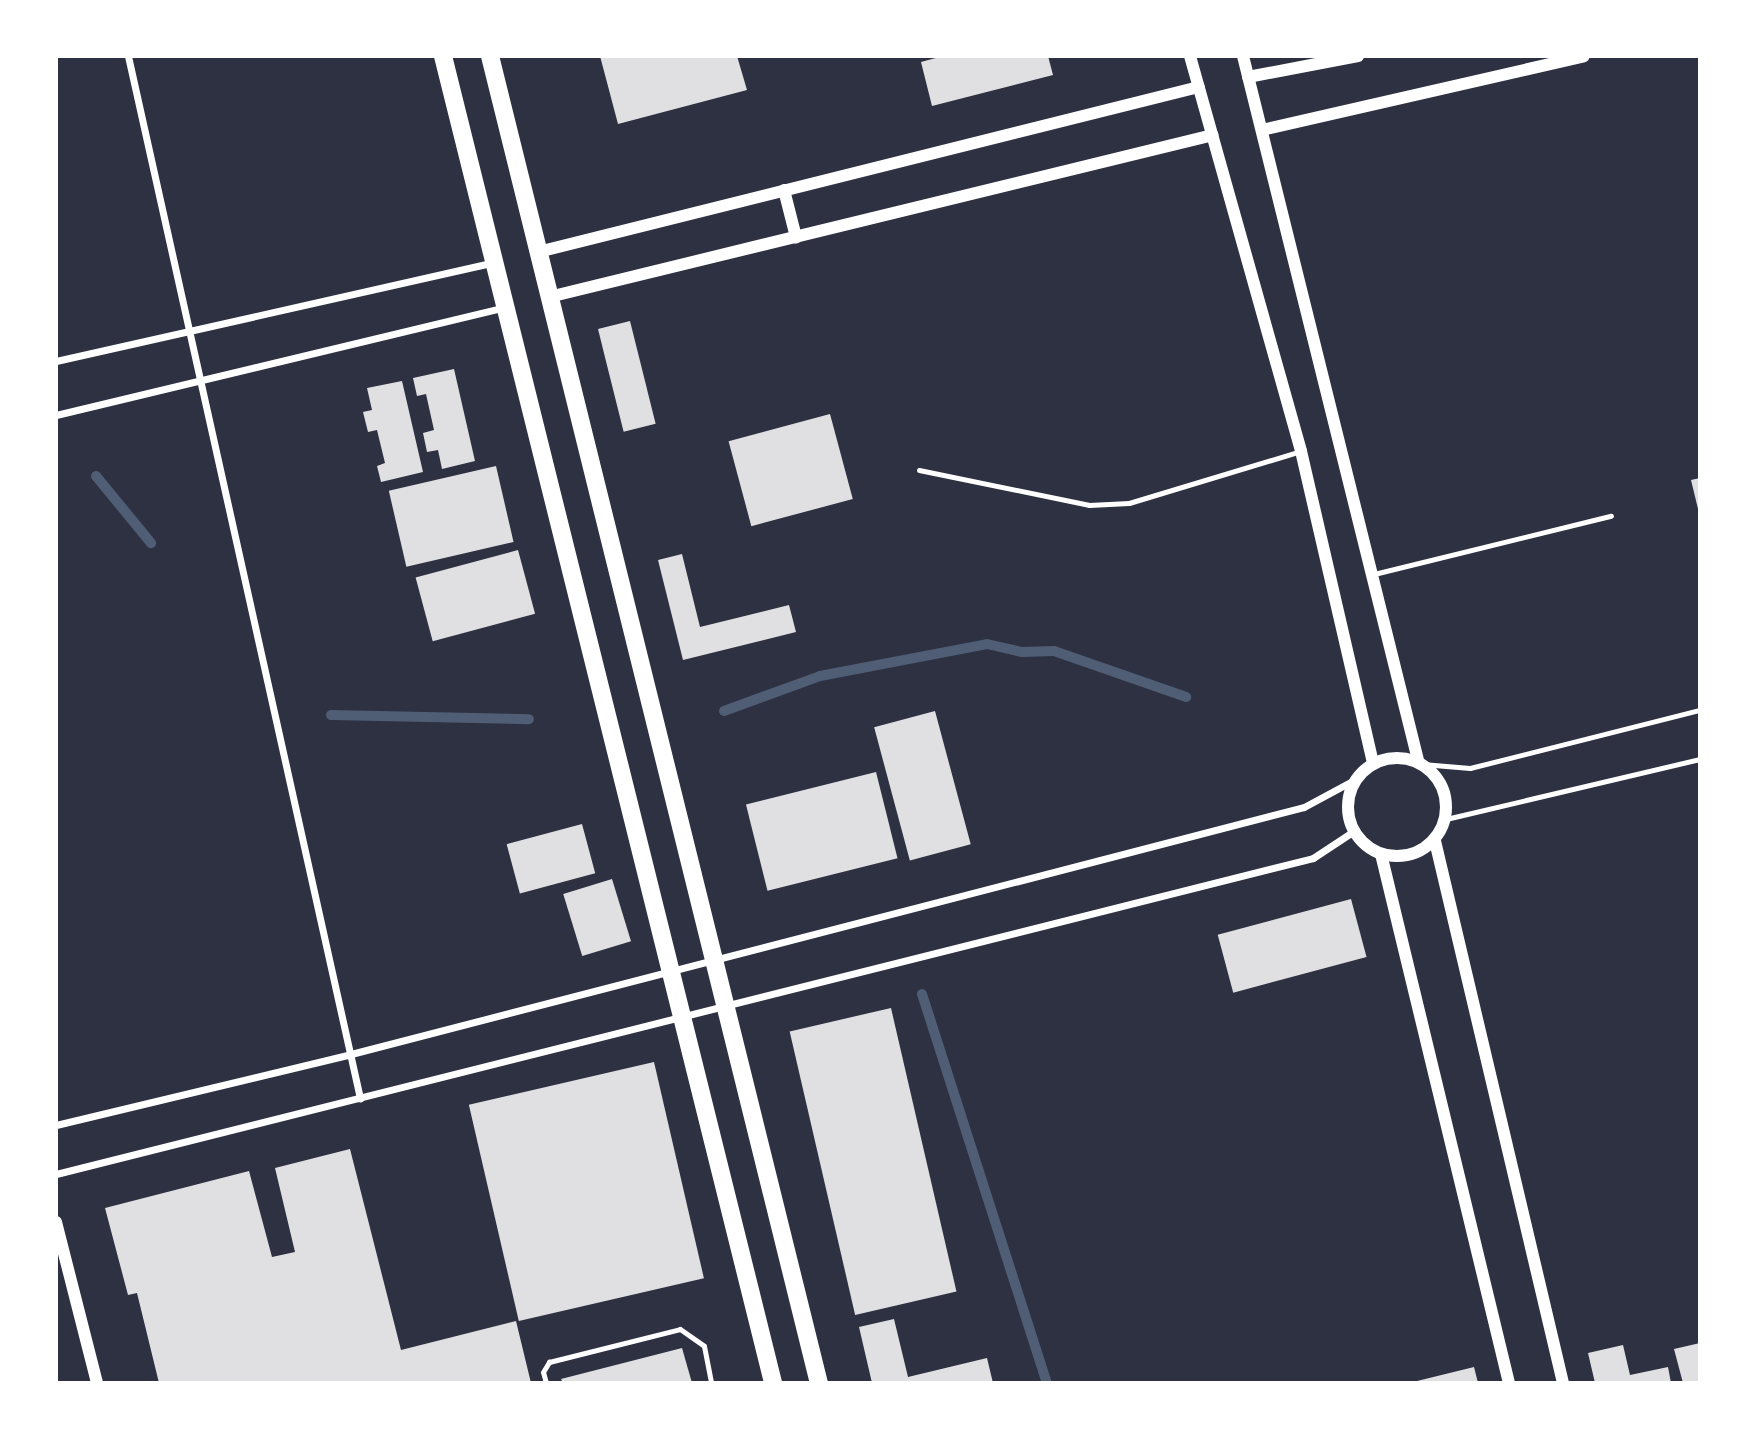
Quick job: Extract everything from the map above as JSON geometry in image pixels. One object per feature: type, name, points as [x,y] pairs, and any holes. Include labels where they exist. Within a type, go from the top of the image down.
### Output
[{"type":"main road","points":[[443,56],[679,1017],[773,1383]]},
{"type":"main road","points":[[489,56],[723,1006],[819,1383]]},
{"type":"street","points":[[128,56],[360,1098]]},
{"type":"street","points":[[1190,56],[1301,451],[1373,763]]},
{"type":"street","points":[[1243,56],[1420,762],[1445,792],[1446,819],[1435,841],[1418,853],[1381,854],[1365,846],[1354,831],[1348,796],[1356,779]]},
{"type":"street","points":[[1248,77],[1358,56]]},
{"type":"street","points":[[1262,130],[1584,56]]},
{"type":"street","points":[[538,252],[1199,87]]},
{"type":"street","points":[[549,297],[1213,135]]},
{"type":"street","points":[[784,190],[796,237]]},
{"type":"street","points":[[56,361],[494,262]]},
{"type":"street","points":[[56,415],[505,307]]},
{"type":"street","points":[[56,1125],[351,1054],[1304,807],[1356,779],[1373,763],[1389,758],[1420,762]]},
{"type":"street","points":[[56,1174],[1313,858],[1354,831]]},
{"type":"street","points":[[1435,841],[1563,1383]]},
{"type":"street","points":[[1381,854],[1509,1383]]},
{"type":"street","points":[[56,1222],[97,1383]]},
{"type":"lane","points":[[919,470],[1089,505],[1129,503],[1301,451]]},
{"type":"lane","points":[[1374,574],[1611,516]]},
{"type":"lane","points":[[1420,762],[1470,768],[1700,710]]},
{"type":"lane","points":[[1446,819],[1700,760]]},
{"type":"lane","points":[[546,1383],[543,1372],[549,1362],[680,1329],[704,1346],[711,1383]]},
{"type":"building","points":[[600,56],[737,56],[747,90],[618,124]]},
{"type":"building","points":[[943,56],[1048,56],[1053,75],[932,106],[921,62]]},
{"type":"building","points":[[630,321],[656,424],[624,432],[598,329]]},
{"type":"building","points":[[454,369],[475,461],[442,469],[438,450],[427,452],[423,433],[434,430],[426,394],[417,396],[413,378]]},
{"type":"building","points":[[402,381],[423,472],[381,482],[377,466],[385,463],[377,430],[368,432],[363,412],[372,410],[367,388]]},
{"type":"building","points":[[830,414],[853,499],[751,526],[729,441]]},
{"type":"building","points":[[496,466],[514,542],[406,567],[389,491]]},
{"type":"building","points":[[1700,478],[1700,513],[1699,513],[1691,480]]},
{"type":"building","points":[[518,550],[535,614],[433,641],[416,577]]},
{"type":"building","points":[[682,554],[700,627],[789,605],[796,632],[683,660],[658,560]]},
{"type":"building","points":[[935,711],[971,844],[910,861],[874,727]]},
{"type":"building","points":[[876,772],[898,858],[768,891],[746,804]]},
{"type":"building","points":[[582,824],[595,873],[520,893],[507,844]]},
{"type":"building","points":[[612,879],[631,941],[582,956],[563,894]]},
{"type":"building","points":[[1351,899],[1367,957],[1233,993],[1218,935]]},
{"type":"building","points":[[891,1008],[956,1292],[855,1315],[790,1031]]},
{"type":"building","points":[[654,1062],[704,1278],[519,1321],[469,1105]]},
{"type":"building","points":[[350,1149],[401,1350],[516,1321],[531,1383],[159,1383],[137,1293],[128,1295],[105,1208],[249,1171],[272,1257],[295,1252],[275,1168]]},
{"type":"building","points":[[894,1319],[908,1377],[987,1358],[993,1383],[872,1383],[859,1327]]},
{"type":"building","points":[[1700,1343],[1700,1383],[1683,1383],[1674,1349]]},
{"type":"building","points":[[1623,1345],[1630,1375],[1668,1367],[1671,1383],[1595,1383],[1588,1353]]},
{"type":"building","points":[[682,1348],[692,1383],[563,1383],[561,1379]]},
{"type":"building","points":[[1474,1367],[1478,1383],[1413,1383],[1413,1382]]},
{"type":"waterway","points":[[96,476],[151,543]]},
{"type":"waterway","points":[[724,711],[820,676],[987,644],[1022,652],[1054,651],[1186,697]]},
{"type":"waterway","points":[[331,715],[529,719]]},
{"type":"waterway","points":[[922,994],[1047,1383]]}]
